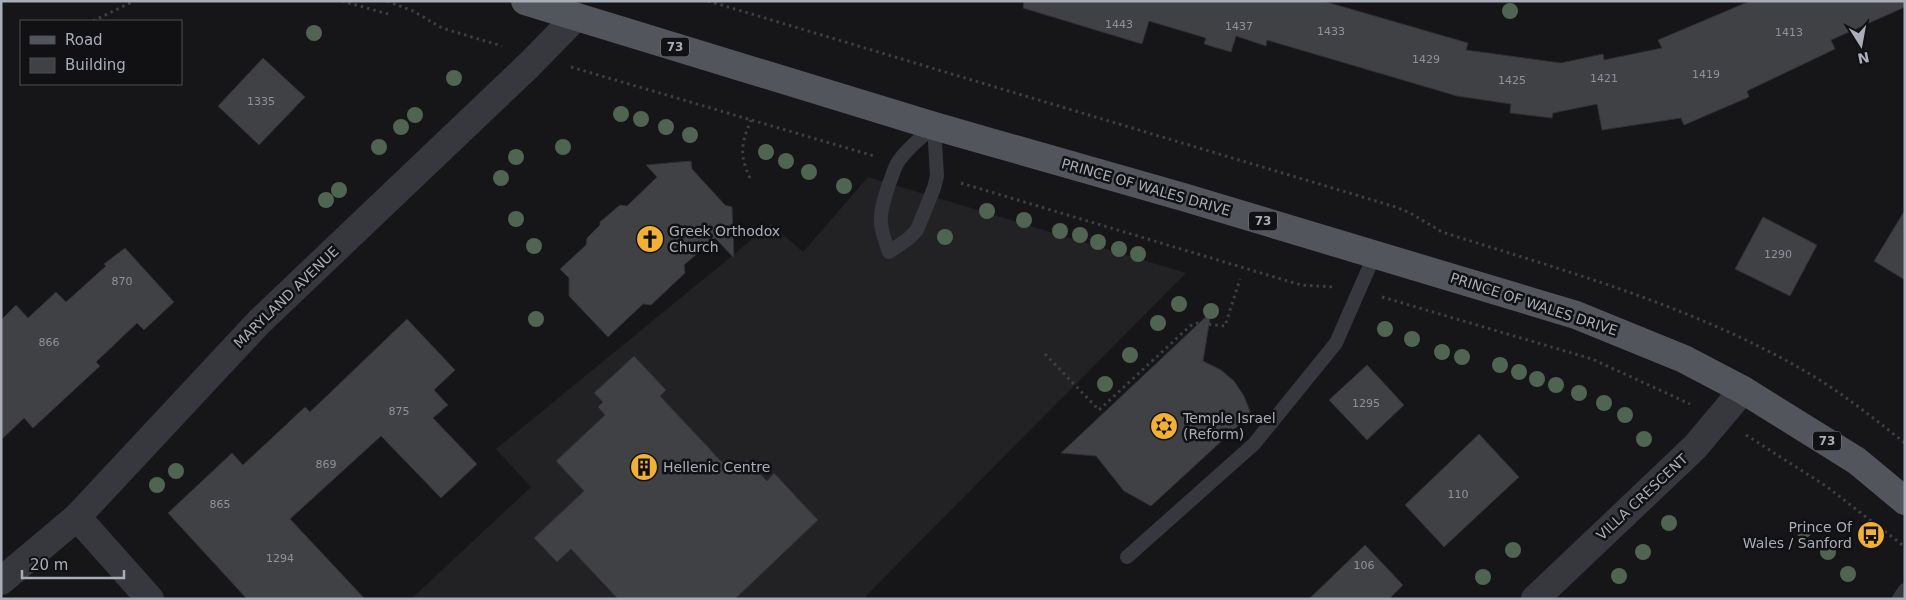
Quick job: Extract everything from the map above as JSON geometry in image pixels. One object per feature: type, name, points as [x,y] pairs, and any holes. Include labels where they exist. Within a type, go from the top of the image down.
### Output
[{"type":"main road","name":"PRINCE OF WALES DRIVE","points":[[525,1],[934,126],[1375,254],[1576,316],[1684,359],[1743,390],[1851,457],[1905,501]]},
{"type":"street","name":"MARYLAND AVENUE","points":[[1,581],[76,517],[259,322],[576,17]]},
{"type":"street","name":"VILLA CRESCENT","points":[[1535,599],[1695,447],[1743,390]]},
{"type":"street","points":[[76,517],[150,599]]},
{"type":"lane","points":[[934,126],[937,176],[916,230],[908,239],[890,252],[883,235],[880,212],[897,163],[934,126]]},
{"type":"lane","points":[[1127,557],[1254,444],[1336,343],[1375,254]]},
{"type":"lane","points":[[1899,599],[1905,590]]},
{"type":"path","points":[[95,20],[134,1]]},
{"type":"path","points":[[342,1],[388,14]]},
{"type":"path","points":[[388,1],[413,11],[431,24],[442,28],[897,163]]},
{"type":"path","points":[[708,1],[1396,207],[1442,232],[1610,284],[1661,302],[1803,370],[1856,403],[1905,443]]},
{"type":"path","points":[[750,178],[741,150],[751,120]]},
{"type":"path","points":[[937,176],[1301,285],[1359,290],[1592,359],[1675,396],[1770,449],[1826,486],[1905,547]]},
{"type":"path","points":[[1045,354],[1099,410],[1190,326],[1198,323],[1225,326],[1240,279]]},
{"type":"shaded area","points":[[868,177],[1186,273],[863,599],[411,599],[531,487],[496,449],[771,224],[803,252]]},
{"type":"building","points":[[1024,1],[1323,1],[1468,43],[1466,50],[1561,63],[1603,54],[1604,60],[1662,48],[1658,40],[1750,1],[1905,1],[1905,7],[1831,40],[1835,49],[1747,91],[1749,97],[1684,125],[1681,118],[1602,130],[1597,104],[1553,113],[1552,118],[1510,113],[1511,104],[1457,96],[1267,40],[1266,46],[1236,36],[1231,52],[1204,44],[1206,38],[1149,21],[1142,44],[1023,8]]},
{"type":"building","points":[[263,58],[305,97],[259,145],[218,106]]},
{"type":"building","name":"Greek Orthodox Church","points":[[691,161],[692,169],[725,205],[732,207],[734,258],[715,238],[684,265],[685,273],[651,305],[643,304],[608,337],[569,296],[569,278],[560,269],[586,245],[587,238],[600,225],[600,222],[620,205],[627,206],[657,177],[646,165]]},
{"type":"building","points":[[1905,210],[1905,280],[1874,261]]},
{"type":"building","points":[[1763,217],[1817,245],[1790,296],[1735,269]]},
{"type":"building","points":[[125,248],[174,302],[144,330],[137,323],[96,362],[100,366],[33,428],[24,418],[1,440],[1,320],[16,305],[28,318],[56,292],[66,302],[106,266],[104,264]]},
{"type":"building","name":"Temple Israel (Reform)","points":[[1211,312],[1203,361],[1221,370],[1234,381],[1244,396],[1251,414],[1151,506],[1124,491],[1096,456],[1061,453]]},
{"type":"building","points":[[407,319],[455,370],[434,390],[448,405],[433,418],[477,464],[441,498],[381,436],[290,519],[365,599],[247,599],[168,513],[232,453],[243,465],[305,407],[310,412]]},
{"type":"building","name":"Hellenic Centre","points":[[634,356],[666,390],[660,396],[733,474],[747,460],[767,481],[774,473],[818,520],[735,599],[618,599],[571,549],[557,562],[534,538],[584,491],[556,461],[605,415],[598,407],[603,402],[594,393]]},
{"type":"building","points":[[1367,365],[1404,405],[1367,440],[1329,400]]},
{"type":"building","points":[[1479,434],[1519,477],[1444,547],[1405,505]]},
{"type":"building","points":[[1365,545],[1403,585],[1389,599],[1309,599]]},
{"type":"place","name":"Greek Orthodox Church","points":[[650,239]]},
{"type":"place","name":"Temple Israel (Reform)","points":[[1164,426]]},
{"type":"place","name":"Hellenic Centre","points":[[644,467]]},
{"type":"place","name":"Prince Of Wales / Sanford","points":[[1871,535]]}]
